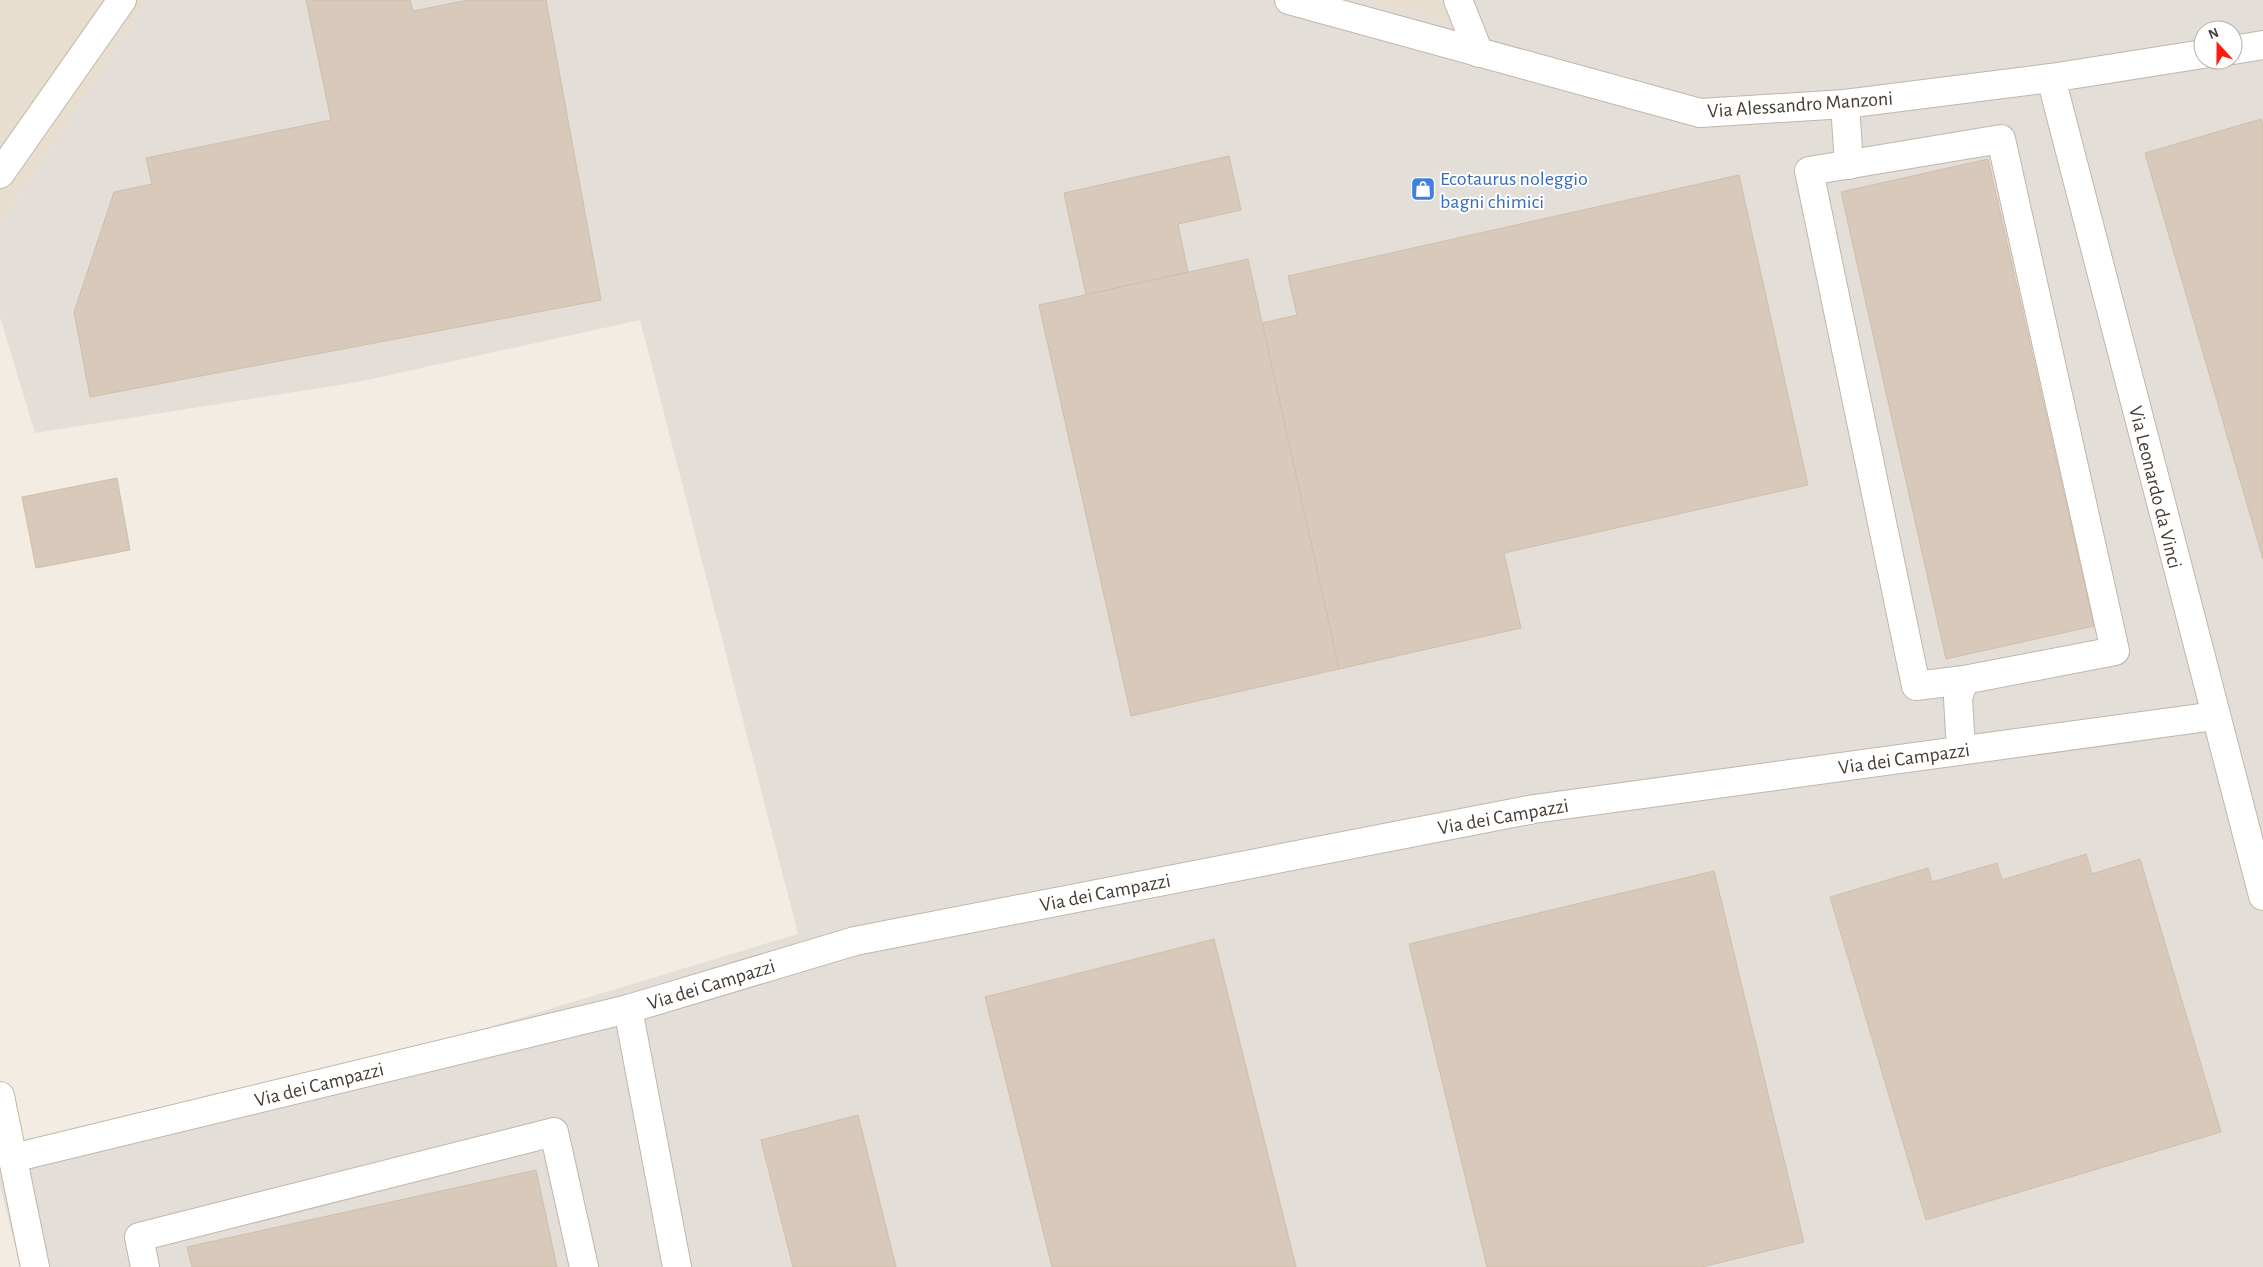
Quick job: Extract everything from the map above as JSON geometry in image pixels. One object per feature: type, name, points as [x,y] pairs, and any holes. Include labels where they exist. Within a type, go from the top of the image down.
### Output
[{"type":"street","points":[[0,174],[122,0]]},
{"type":"street","name":"Via Alessandro Manzoni","points":[[1289,0],[1700,113],[1845,104],[2051,78],[2193,56]]},
{"type":"street","points":[[1458,0],[1479,53]]},
{"type":"street","points":[[2243,48],[2263,45]]},
{"type":"street","name":"Via Leonardo da Vinci","points":[[2051,78],[2263,896]]},
{"type":"street","points":[[1845,104],[1849,165]]},
{"type":"street","points":[[2001,139],[2115,650],[1964,680],[1916,686],[1809,171],[2001,139]]},
{"type":"street","points":[[1961,750],[1958,698],[1964,680]]},
{"type":"street","name":"Via dei Campazzi","points":[[13,1158],[628,1009],[855,941],[894,933],[1534,809],[2215,716]]},
{"type":"street","points":[[628,1009],[677,1267]]},
{"type":"street","points":[[0,1096],[35,1267]]},
{"type":"street","points":[[145,1267],[139,1237],[554,1132],[584,1267]]},
{"type":"shaded area","points":[[0,0],[148,0],[0,224]]},
{"type":"shaded area","points":[[148,0],[1364,0],[1487,31],[1475,0],[2263,0],[2263,1267],[20,1267],[0,1185],[0,1175],[798,934],[640,320],[358,382],[35,433],[0,317],[0,224]]},
{"type":"shaded area","points":[[1364,0],[1475,0],[1488,31]]},
{"type":"building","points":[[306,0],[410,0],[413,11],[468,0],[546,0],[601,300],[90,397],[74,312],[114,192],[152,184],[146,158],[331,120]]},
{"type":"building","points":[[2261,119],[2263,127],[2263,559],[2145,153]]},
{"type":"building","points":[[1229,156],[1241,210],[1178,224],[1188,272],[1086,295],[1064,193]]},
{"type":"building","points":[[1988,159],[2094,626],[1946,659],[1841,192]]},
{"type":"building","points":[[1739,175],[1808,485],[1504,553],[1521,628],[1339,669],[1262,323],[1297,315],[1288,276]]},
{"type":"building","points":[[1248,259],[1339,669],[1131,716],[1039,305]]},
{"type":"building","points":[[117,478],[130,550],[36,568],[22,497]]},
{"type":"building","points":[[2086,854],[2092,874],[2140,859],[2221,1132],[1926,1220],[1830,897],[1928,868],[1932,882],[1997,863],[2002,880]]},
{"type":"building","points":[[1714,871],[1804,1242],[1702,1267],[1487,1267],[1409,944]]},
{"type":"building","points":[[1214,939],[1296,1267],[1052,1267],[985,997]]},
{"type":"building","points":[[858,1115],[896,1267],[793,1267],[761,1140]]},
{"type":"building","points":[[536,1170],[557,1267],[192,1267],[187,1247]]},
{"type":"place","name":"Ecotaurus noleggio bagni chimici","points":[[1423,189]]}]
